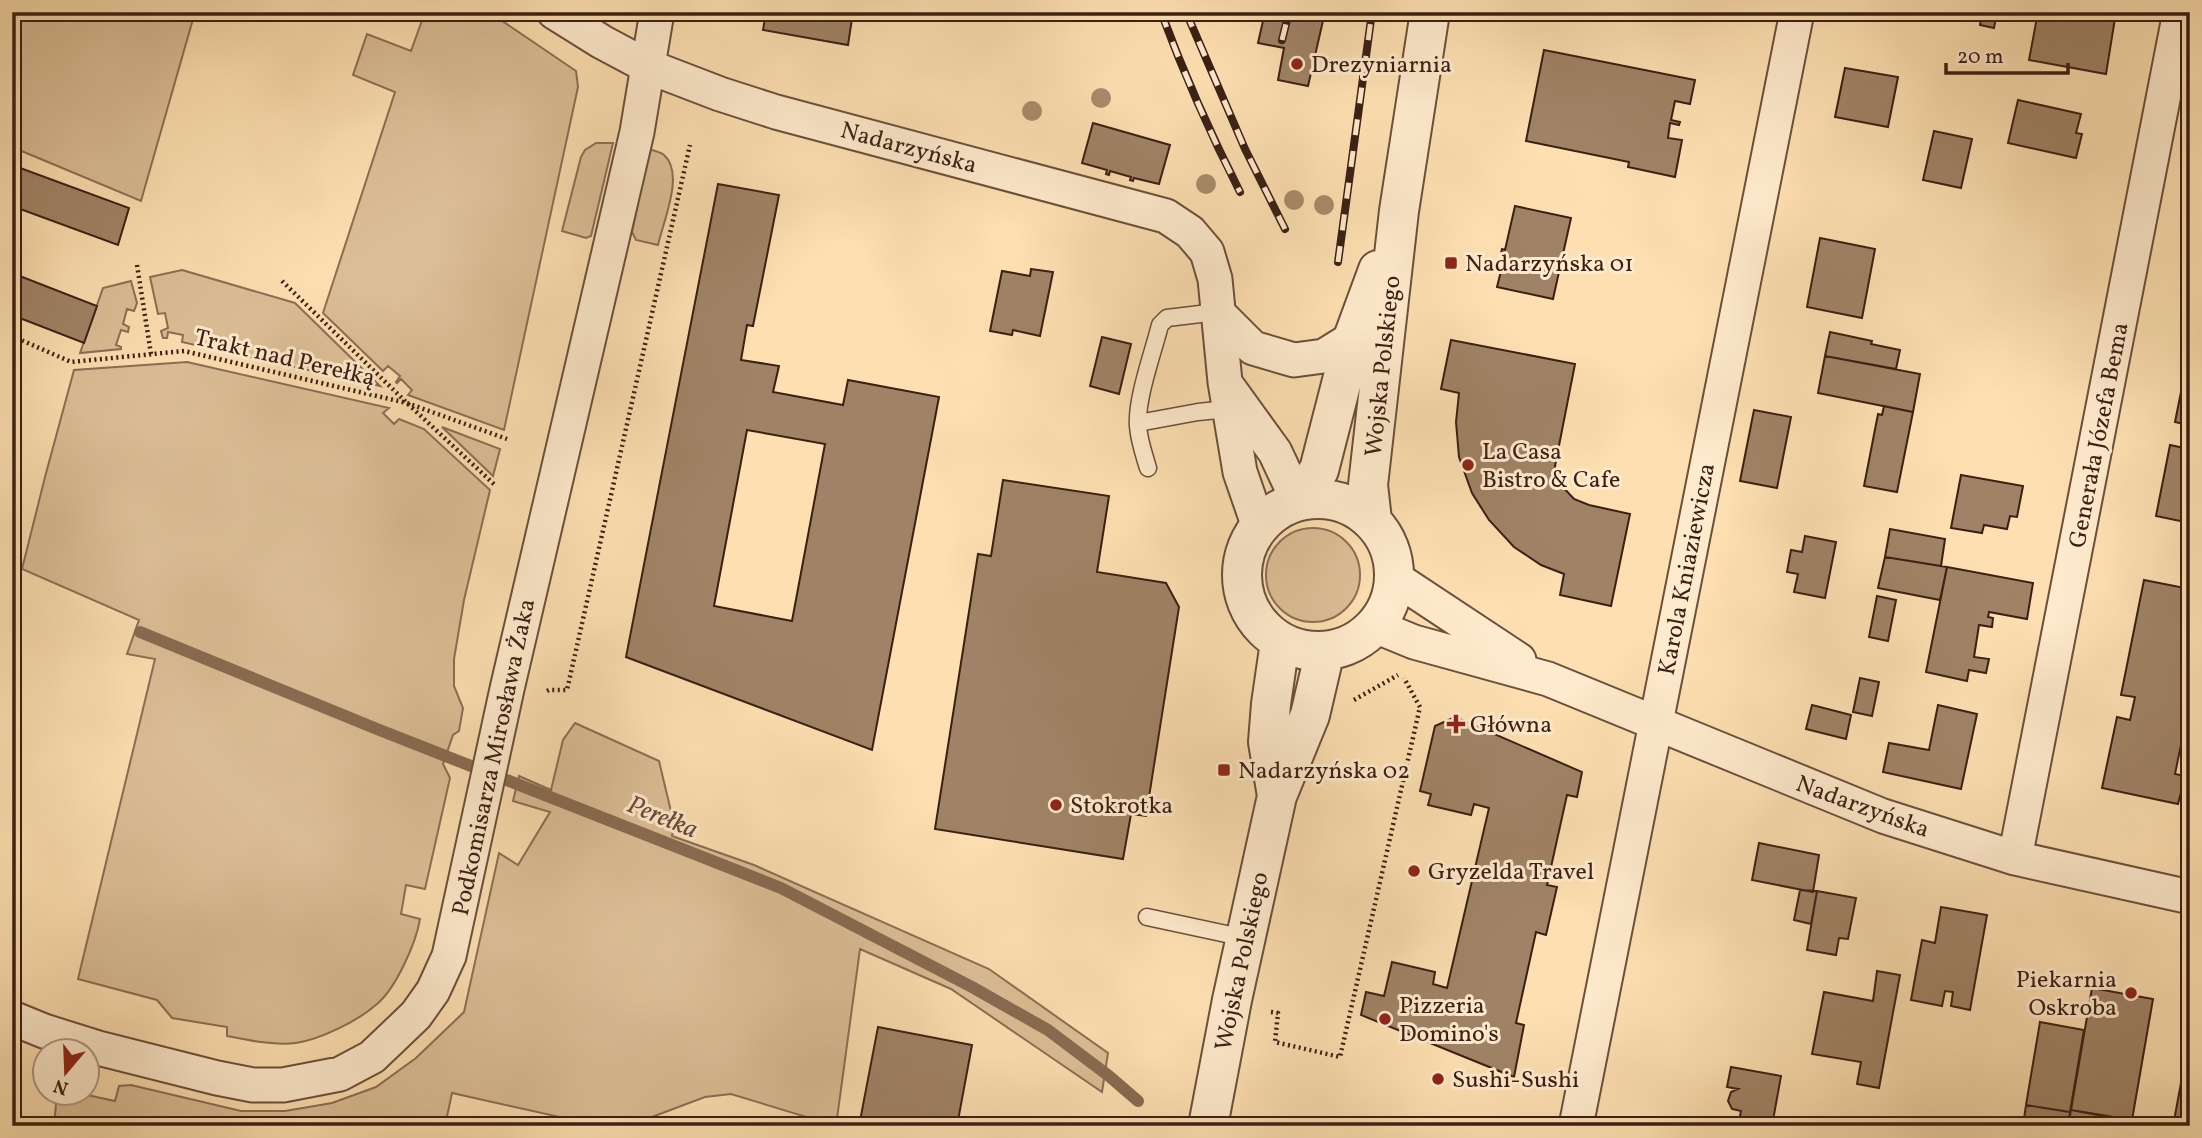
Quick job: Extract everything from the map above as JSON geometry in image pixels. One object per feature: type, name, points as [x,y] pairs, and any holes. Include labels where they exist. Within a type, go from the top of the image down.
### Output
[{"type":"street","name":"Nadarzyńska","points":[[554,12],[602,42],[689,84],[776,111],[1166,216],[1190,232],[1207,252],[1215,279],[1227,395],[1240,472],[1259,527]]},
{"type":"street","name":"Podkomisarza Mirosława Żaka","points":[[12,1018],[99,1048],[253,1085],[283,1085],[340,1074],[372,1057],[416,1015],[433,991],[449,957],[507,689],[637,132],[657,12]]},
{"type":"street","name":"Wojska Polskiego","points":[[1372,520],[1368,485],[1399,211],[1430,12]]},
{"type":"street","name":"Karola Kniaziewicza","points":[[1576,1126],[1797,12]]},
{"type":"street","name":"Generała Józefa Bema","points":[[2015,858],[2180,12]]},
{"type":"street","name":"Wojska Polskiego","points":[[1298,501],[1319,470],[1353,338],[1399,211]]},
{"type":"street","points":[[1217,312],[1253,348],[1294,360],[1324,356],[1353,338]]},
{"type":"street","name":"Nadarzyńska","points":[[1227,395],[1275,452],[1298,501]]},
{"type":"street","points":[[1317,499],[1337,501],[1356,508],[1372,520],[1385,538],[1395,578],[1389,604],[1375,626],[1355,642],[1325,651],[1305,650],[1280,642],[1259,625],[1246,601],[1241,575],[1245,549],[1259,527],[1276,511],[1298,501],[1317,499]]},
{"type":"street","name":"Nadarzyńska","points":[[1395,578],[1548,679]]},
{"type":"street","name":"Nadarzyńska","points":[[1375,626],[1414,642],[1548,679],[1883,816],[2015,858],[2190,897]]},
{"type":"street","name":"Wojska Polskiego","points":[[1277,796],[1268,742],[1280,642]]},
{"type":"street","name":"Wojska Polskiego","points":[[1208,1126],[1245,938],[1277,796],[1310,715],[1325,651]]},
{"type":"lane","points":[[1148,468],[1138,423],[1140,403],[1160,325],[1167,318],[1217,312]]},
{"type":"lane","points":[[1138,423],[1198,412],[1227,395]]},
{"type":"lane","points":[[1147,917],[1245,938]]},
{"type":"path","points":[[507,689],[539,696],[549,690],[568,690],[690,145]]},
{"type":"path","points":[[2185,199],[2183,211],[2190,213]]},
{"type":"path","points":[[136,265],[151,354]]},
{"type":"path","points":[[282,281],[496,486]]},
{"type":"path","points":[[12,348],[14,337]]},
{"type":"path","name":"Trakt nad Perełką","points":[[14,337],[71,362],[184,351],[407,403],[507,439]]},
{"type":"path","points":[[1269,1011],[1278,1013],[1275,1042],[1340,1057],[1420,707],[1401,673],[1414,642]]},
{"type":"shaded area","points":[[12,12],[195,12],[141,201],[12,147]]},
{"type":"shaded area","points":[[425,12],[489,12],[576,71],[578,87],[504,430],[408,395],[412,390],[401,379],[396,382],[400,376],[388,366],[383,371],[323,313],[395,92],[353,75],[367,34],[411,51]]},
{"type":"shaded area","points":[[596,143],[613,143],[591,236],[586,238],[562,231],[581,157],[585,150]]},
{"type":"shaded area","points":[[649,149],[664,155],[673,173],[671,198],[658,245],[636,240],[632,232]]},
{"type":"shaded area","points":[[182,270],[295,303],[380,386],[182,342],[183,335],[168,332],[167,338],[163,338],[161,331],[168,328],[165,313],[158,314],[150,277]]},
{"type":"shaded area","points":[[131,281],[137,303],[134,311],[127,309],[123,324],[129,327],[128,332],[121,330],[116,345],[121,349],[80,353],[103,288]]},
{"type":"shaded area","points":[[187,362],[389,408],[383,413],[394,424],[399,419],[424,429],[490,490],[464,600],[454,659],[454,686],[463,708],[459,731],[453,735],[443,764],[450,778],[425,889],[406,885],[401,914],[420,919],[414,940],[398,976],[377,1004],[339,1028],[317,1038],[296,1043],[270,1043],[227,1036],[227,1027],[172,1018],[157,1000],[78,979],[155,659],[127,654],[139,620],[22,569],[74,370]]},
{"type":"shaded area","points":[[442,427],[500,449],[493,476]]},
{"type":"shaded area","points":[[1313,528],[1331,532],[1346,542],[1356,557],[1360,575],[1356,593],[1346,608],[1331,618],[1313,622],[1295,618],[1280,608],[1270,593],[1266,575],[1270,557],[1280,542],[1295,532]]},
{"type":"shaded area","points":[[575,723],[659,761],[674,824],[672,836],[754,865],[989,969],[1108,1053],[1102,1092],[951,989],[860,949],[836,1126],[731,1094],[705,1097],[628,1126],[600,1126],[452,1093],[445,1126],[54,1126],[56,1106],[102,1106],[102,1098],[115,1101],[119,1086],[131,1085],[241,1111],[285,1111],[332,1103],[376,1087],[416,1058],[464,1012],[499,853],[518,865],[550,812],[513,801],[519,776],[551,790],[563,740]]},
{"type":"building","points":[[766,12],[853,12],[848,45],[763,30]]},
{"type":"building","name":"Drezyniarnia","points":[[1265,12],[1325,12],[1308,86],[1278,80],[1284,48],[1258,43]]},
{"type":"building","points":[[1982,12],[1997,12],[1994,28],[1980,25]]},
{"type":"building","points":[[2038,12],[2116,12],[2106,74],[2029,60]]},
{"type":"building","points":[[1544,50],[1695,80],[1690,104],[1675,101],[1671,120],[1680,122],[1679,125],[1670,123],[1668,138],[1682,140],[1675,177],[1628,167],[1629,162],[1526,141]]},
{"type":"building","points":[[1845,68],[1898,77],[1888,127],[1835,117]]},
{"type":"building","points":[[2018,100],[2081,114],[2076,133],[2082,134],[2076,158],[2008,143]]},
{"type":"building","points":[[1093,123],[1170,145],[1159,184],[1134,178],[1133,181],[1130,180],[1131,177],[1110,171],[1109,175],[1106,174],[1107,170],[1082,163]]},
{"type":"building","points":[[1934,131],[1972,139],[1961,188],[1923,180]]},
{"type":"building","points":[[12,165],[129,208],[118,245],[12,206]]},
{"type":"building","points":[[718,184],[779,195],[753,326],[747,325],[741,360],[779,366],[773,392],[843,405],[848,380],[939,397],[872,750],[626,657]],"holes":[[[747,430],[825,444],[792,621],[714,606]]]},
{"type":"building","points":[[1515,206],[1571,218],[1553,299],[1497,287],[1502,267],[1498,267],[1502,249],[1505,250]]},
{"type":"building","points":[[1820,238],[1875,249],[1862,318],[1807,307]]},
{"type":"building","points":[[1031,269],[1053,272],[1040,336],[1013,330],[1012,335],[990,331],[1002,271],[1030,276]]},
{"type":"building","points":[[12,273],[97,306],[84,343],[12,315]]},
{"type":"building","points":[[1830,332],[1900,350],[1896,369],[1825,356]]},
{"type":"building","points":[[1102,337],[1131,344],[1119,394],[1090,386]]},
{"type":"building","points":[[1451,340],[1575,364],[1555,466],[1560,484],[1574,499],[1630,514],[1611,606],[1560,595],[1564,574],[1541,565],[1514,547],[1489,520],[1472,493],[1459,457],[1456,422],[1459,393],[1441,389]]},
{"type":"building","points":[[2190,347],[2190,523],[2156,516],[2170,445],[2184,448],[2188,425],[2175,422]]},
{"type":"building","points":[[1825,356],[1920,374],[1913,412],[1818,393]]},
{"type":"building","points":[[1884,406],[1913,412],[1897,492],[1864,486],[1878,414],[1882,415]]},
{"type":"building","points":[[1754,410],[1791,417],[1777,488],[1740,481]]},
{"type":"building","points":[[1961,475],[2023,486],[2017,517],[2010,516],[2007,529],[1984,525],[1982,533],[1951,528]]},
{"type":"building","points":[[1003,480],[1109,496],[1097,572],[1166,583],[1179,607],[1146,816],[1131,814],[1123,859],[935,829],[978,554],[991,556]]},
{"type":"building","points":[[1890,529],[1945,539],[1941,566],[1885,557]]},
{"type":"building","points":[[1805,536],[1836,542],[1825,598],[1794,592],[1798,574],[1787,572],[1791,550],[1802,552]]},
{"type":"building","points":[[1885,557],[1947,567],[1940,600],[1878,588]]},
{"type":"building","points":[[1947,567],[2033,583],[2027,619],[1989,612],[1988,617],[1993,618],[1992,627],[1979,625],[1974,657],[1989,659],[1986,673],[1969,670],[1967,681],[1926,672]]},
{"type":"building","points":[[2144,580],[2190,589],[2190,736],[2183,735],[2175,774],[2185,776],[2178,804],[2102,788],[2117,717],[2130,720],[2135,697],[2121,695]]},
{"type":"building","points":[[1877,596],[1896,600],[1888,641],[1869,637]]},
{"type":"building","points":[[1860,678],[1879,682],[1872,716],[1853,712]]},
{"type":"building","points":[[1812,705],[1851,715],[1846,739],[1806,729]]},
{"type":"building","points":[[1938,705],[1977,714],[1961,789],[1883,772],[1889,743],[1929,750]]},
{"type":"building","points":[[1455,717],[1582,772],[1577,797],[1567,795],[1547,885],[1557,887],[1546,935],[1536,932],[1516,1023],[1524,1025],[1514,1077],[1361,1015],[1366,992],[1384,996],[1392,962],[1435,972],[1433,984],[1447,988],[1489,808],[1474,804],[1471,815],[1428,805],[1431,794],[1420,791],[1435,726]]},
{"type":"building","points":[[1759,843],[1819,855],[1813,892],[1752,880]]},
{"type":"building","points":[[1800,890],[1817,891],[1811,924],[1794,920]]},
{"type":"building","points":[[1817,891],[1856,898],[1848,939],[1839,938],[1836,955],[1807,950]]},
{"type":"building","points":[[1941,907],[1987,915],[1970,1010],[1951,1006],[1953,992],[1945,991],[1942,1006],[1911,1000],[1922,940],[1935,943]]},
{"type":"building","points":[[1877,971],[1900,975],[1879,1088],[1857,1084],[1861,1062],[1812,1054],[1824,992],[1873,1001]]},
{"type":"building","points":[[2092,988],[2153,999],[2132,1120],[2071,1110]]},
{"type":"building","points":[[2040,1022],[2084,1030],[2070,1112],[2026,1105]]},
{"type":"building","points":[[878,1027],[972,1045],[957,1126],[859,1126]]},
{"type":"building","points":[[1731,1067],[1781,1076],[1772,1126],[1738,1126],[1741,1111],[1732,1109],[1728,1101],[1731,1092],[1738,1089],[1727,1087]]},
{"type":"building","points":[[2181,1083],[2190,1085],[2190,1126],[2173,1126]]},
{"type":"building","points":[[2026,1105],[2070,1112],[2068,1126],[2023,1126]]},
{"type":"building","points":[[2071,1110],[2125,1120],[2124,1126],[2068,1126]]},
{"type":"waterway","name":"Perełka","points":[[140,632],[377,729],[781,888],[972,987],[1048,1030],[1138,1101]]},
{"type":"railway","points":[[1161,12],[1198,103],[1240,192]]},
{"type":"railway","points":[[1186,12],[1245,149],[1285,229]]},
{"type":"railway","points":[[1282,40],[1289,12]]},
{"type":"railway","points":[[1338,262],[1372,12]]},
{"type":"place","name":"Drezyniarnia","points":[[1297,64]]},
{"type":"place","name":"Nadarzyńska 01","points":[[1451,263]]},
{"type":"place","name":"La Casa Bistro & Cafe","points":[[1468,465]]},
{"type":"place","name":"Główna","points":[[1456,724]]},
{"type":"place","name":"Nadarzyńska 02","points":[[1224,770]]},
{"type":"place","name":"Stokrotka","points":[[1056,805]]},
{"type":"place","name":"Gryzelda Travel","points":[[1414,871]]},
{"type":"place","name":"Piekarnia Oskroba","points":[[2131,993]]},
{"type":"place","name":"Pizzeria Domino's","points":[[1385,1019]]},
{"type":"place","name":"Sushi-Sushi","points":[[1438,1079]]}]
